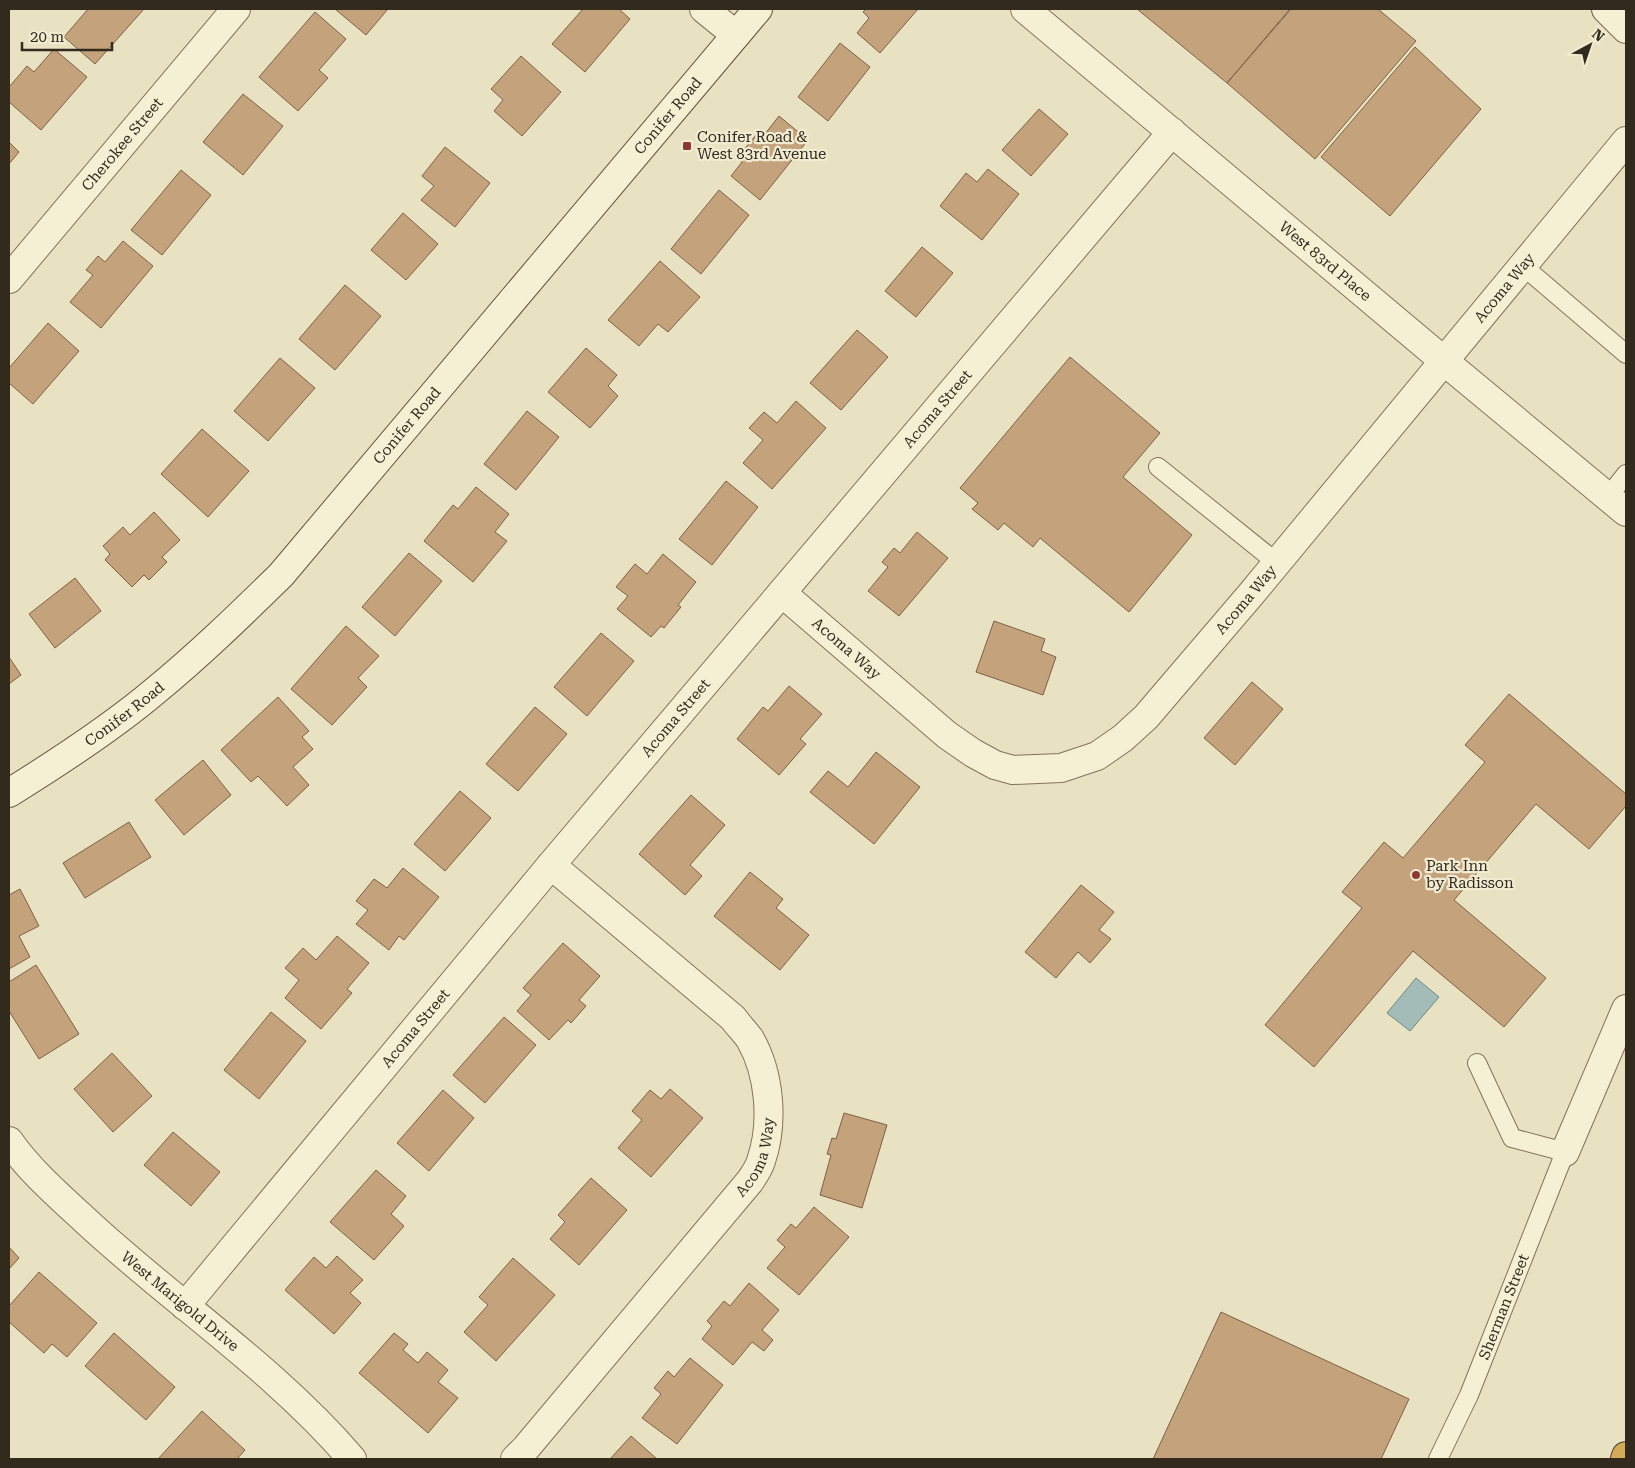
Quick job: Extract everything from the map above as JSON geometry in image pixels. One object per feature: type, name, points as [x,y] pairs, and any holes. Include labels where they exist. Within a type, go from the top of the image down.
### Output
[{"type":"street","name":"Cherokee Street","points":[[9,279],[236,9]]},
{"type":"street","points":[[704,9],[736,35]]},
{"type":"street","name":"Conifer Road","points":[[9,793],[88,742],[155,692],[220,635],[281,575],[758,9]]},
{"type":"street","name":"West 83rd Place","points":[[1025,9],[1617,504]]},
{"type":"street","points":[[1606,9],[1626,29]]},
{"type":"street","name":"Acoma Street","points":[[185,1306],[551,865],[1172,132]]},
{"type":"street","name":"Acoma Way","points":[[782,593],[948,735],[973,753],[995,764],[1013,770],[1061,768],[1097,756],[1123,738],[1146,717],[1277,563],[1626,141]]},
{"type":"street","name":"Acoma Way","points":[[515,1459],[750,1181],[761,1161],[769,1123],[766,1084],[759,1060],[749,1039],[733,1018],[551,865]]},
{"type":"street","points":[[1565,1152],[1626,1009]]},
{"type":"street","name":"West Marigold Drive","points":[[9,1142],[46,1184],[125,1258],[259,1367],[290,1395],[352,1459]]},
{"type":"lane","points":[[1523,266],[1626,354]]},
{"type":"lane","points":[[1158,467],[1277,563]]},
{"type":"lane","points":[[1617,504],[1626,474]]},
{"type":"lane","points":[[1477,1063],[1512,1138],[1565,1152]]},
{"type":"lane","name":"Sherman Street","points":[[1438,1459],[1469,1395],[1565,1152]]},
{"type":"water","points":[[1416,978],[1439,997],[1410,1031],[1387,1013]]},
{"type":"building","points":[[88,9],[144,9],[95,64],[64,37]]},
{"type":"building","points":[[335,9],[388,9],[366,35]]},
{"type":"building","points":[[583,9],[619,9],[630,19],[585,72],[552,44]]},
{"type":"building","points":[[866,9],[918,9],[880,53],[857,33],[869,18],[863,12]]},
{"type":"building","points":[[1137,9],[1288,9],[1289,10],[1227,83]]},
{"type":"building","points":[[1291,9],[1378,9],[1416,41],[1315,159],[1227,83]]},
{"type":"building","points":[[315,12],[346,39],[319,70],[328,78],[298,111],[259,77]]},
{"type":"building","points":[[840,43],[870,67],[828,121],[798,97]]},
{"type":"building","points":[[1415,47],[1481,109],[1390,216],[1321,157]]},
{"type":"building","points":[[54,49],[87,77],[41,130],[9,102],[9,87],[27,66],[34,72]]},
{"type":"building","points":[[521,56],[561,92],[522,136],[494,111],[503,100],[491,89]]},
{"type":"building","points":[[243,94],[283,126],[243,175],[203,142]]},
{"type":"building","points":[[1039,109],[1068,134],[1031,176],[1002,150]]},
{"type":"building","points":[[779,116],[808,140],[760,200],[731,176],[742,162],[737,158],[756,135],[761,139]]},
{"type":"building","points":[[9,142],[19,152],[9,164]]},
{"type":"building","points":[[445,147],[490,183],[455,227],[421,200],[434,186],[422,176]]},
{"type":"building","points":[[988,169],[1019,194],[982,240],[940,206],[966,173],[977,182]]},
{"type":"building","points":[[181,170],[211,195],[162,255],[131,230]]},
{"type":"building","points":[[719,190],[749,215],[701,274],[671,249]]},
{"type":"building","points":[[403,213],[438,244],[406,280],[371,250]]},
{"type":"building","points":[[123,241],[153,266],[101,328],[70,302],[93,275],[86,270],[98,256],[105,262]]},
{"type":"building","points":[[922,247],[953,273],[916,317],[885,291]]},
{"type":"building","points":[[660,261],[700,297],[668,332],[658,324],[639,346],[608,320]]},
{"type":"building","points":[[345,285],[381,316],[335,370],[299,339]]},
{"type":"building","points":[[48,323],[79,351],[33,404],[9,383],[9,368]]},
{"type":"building","points":[[857,330],[888,357],[841,410],[810,383]]},
{"type":"building","points":[[586,348],[617,375],[608,386],[618,396],[590,428],[548,392]]},
{"type":"building","points":[[1070,357],[1160,433],[1123,477],[1192,535],[1129,612],[1040,538],[1033,547],[1004,523],[998,530],[972,509],[978,503],[960,488]]},
{"type":"building","points":[[280,358],[315,388],[268,441],[234,411]]},
{"type":"building","points":[[796,401],[826,428],[772,489],[743,463],[763,440],[749,428],[764,412],[777,423]]},
{"type":"building","points":[[527,411],[559,437],[516,490],[484,464]]},
{"type":"building","points":[[202,429],[249,471],[208,517],[161,474]]},
{"type":"building","points":[[726,481],[758,507],[712,565],[679,539]]},
{"type":"building","points":[[476,487],[509,514],[495,532],[507,541],[473,582],[424,541],[453,505],[458,509]]},
{"type":"building","points":[[154,512],[180,540],[162,557],[167,562],[149,580],[144,575],[132,587],[105,560],[110,554],[103,546],[123,527],[130,535]]},
{"type":"building","points":[[917,532],[948,558],[899,616],[868,591],[888,567],[882,562],[894,548],[900,553]]},
{"type":"building","points":[[409,553],[442,581],[395,636],[362,607]]},
{"type":"building","points":[[663,554],[696,582],[678,605],[681,607],[664,628],[661,626],[651,637],[617,609],[628,596],[616,587],[635,564],[647,574]]},
{"type":"building","points":[[75,578],[101,611],[55,648],[29,614]]},
{"type":"building","points":[[994,621],[1045,639],[1041,651],[1056,657],[1043,695],[976,672]]},
{"type":"building","points":[[346,626],[379,656],[358,678],[367,687],[332,725],[291,689]]},
{"type":"building","points":[[601,633],[634,661],[587,716],[554,687]]},
{"type":"building","points":[[9,657],[21,675],[9,684]]},
{"type":"building","points":[[1252,682],[1283,709],[1235,765],[1204,738]]},
{"type":"building","points":[[789,686],[822,714],[800,739],[806,744],[779,775],[737,739],[763,707],[768,711]]},
{"type":"building","name":"Park Inn by Radisson","points":[[1509,694],[1626,794],[1626,806],[1589,849],[1536,804],[1454,900],[1546,978],[1504,1027],[1413,951],[1314,1067],[1265,1025],[1362,908],[1342,892],[1384,842],[1403,858],[1485,762],[1465,745]]},
{"type":"building","points":[[278,697],[309,731],[302,737],[313,749],[293,767],[309,785],[287,806],[258,776],[251,782],[221,750]]},
{"type":"building","points":[[535,707],[567,734],[518,791],[486,764]]},
{"type":"building","points":[[876,752],[920,787],[874,844],[810,792],[828,771],[848,787]]},
{"type":"building","points":[[203,760],[231,795],[184,835],[155,800]]},
{"type":"building","points":[[460,791],[491,818],[445,871],[414,844]]},
{"type":"building","points":[[691,795],[725,825],[690,865],[702,876],[685,895],[639,854]]},
{"type":"building","points":[[129,822],[151,857],[85,898],[63,863]]},
{"type":"building","points":[[403,868],[439,897],[404,940],[399,936],[389,950],[356,924],[368,910],[356,901],[374,879],[387,888]]},
{"type":"building","points":[[750,872],[783,899],[776,908],[809,935],[780,970],[714,916]]},
{"type":"building","points":[[1081,885],[1114,912],[1099,930],[1111,939],[1090,963],[1078,952],[1056,978],[1025,952]]},
{"type":"building","points":[[20,889],[39,926],[19,936],[30,957],[9,969],[9,895]]},
{"type":"building","points":[[337,936],[369,963],[347,989],[352,993],[321,1029],[285,998],[299,980],[285,968],[303,948],[316,960]]},
{"type":"building","points":[[563,943],[600,976],[579,1000],[586,1006],[571,1023],[568,1020],[549,1040],[517,1011],[531,995],[523,988]]},
{"type":"building","points":[[36,965],[79,1034],[39,1059],[9,1011],[9,982]]},
{"type":"building","points":[[271,1012],[306,1041],[259,1099],[224,1070]]},
{"type":"building","points":[[504,1017],[536,1045],[485,1103],[453,1075]]},
{"type":"building","points":[[112,1053],[152,1096],[113,1132],[74,1089]]},
{"type":"building","points":[[670,1089],[703,1118],[651,1177],[618,1148],[642,1120],[632,1111],[650,1090],[661,1099]]},
{"type":"building","points":[[443,1090],[474,1118],[429,1171],[397,1143]]},
{"type":"building","points":[[844,1113],[887,1125],[862,1208],[820,1195],[831,1155],[827,1154],[832,1138],[836,1139]]},
{"type":"building","points":[[173,1132],[220,1172],[191,1206],[144,1165]]},
{"type":"building","points":[[376,1170],[406,1196],[391,1214],[404,1226],[374,1260],[330,1222]]},
{"type":"building","points":[[591,1178],[627,1210],[579,1265],[550,1239],[565,1222],[558,1215]]},
{"type":"building","points":[[814,1207],[849,1237],[799,1295],[767,1268],[785,1247],[777,1240],[791,1224],[796,1228]]},
{"type":"building","points":[[9,1247],[19,1258],[9,1269]]},
{"type":"building","points":[[337,1256],[363,1280],[350,1293],[361,1303],[334,1334],[285,1290],[314,1257],[326,1268]]},
{"type":"building","points":[[513,1258],[555,1295],[496,1361],[464,1332],[488,1305],[479,1297]]},
{"type":"building","points":[[39,1272],[97,1323],[67,1357],[52,1344],[44,1353],[9,1322],[9,1306]]},
{"type":"building","points":[[749,1283],[779,1310],[762,1330],[773,1340],[764,1351],[752,1342],[733,1365],[702,1339],[712,1326],[707,1321],[724,1301],[730,1306]]},
{"type":"building","points":[[1221,1312],[1409,1399],[1381,1459],[1153,1459]]},
{"type":"building","points":[[114,1333],[175,1387],[146,1420],[85,1366]]},
{"type":"building","points":[[394,1333],[408,1344],[403,1350],[418,1363],[427,1352],[448,1370],[438,1382],[458,1398],[428,1433],[359,1373]]},
{"type":"building","points":[[690,1358],[723,1385],[677,1444],[642,1418],[661,1394],[654,1388],[668,1371],[674,1377]]},
{"type":"building","points":[[202,1411],[245,1450],[237,1459],[158,1459]]},
{"type":"building","points":[[631,1436],[657,1459],[610,1459]]},
{"type":"place","name":"Conifer Road & West 83rd Avenue","points":[[687,146]]},
{"type":"place","name":"Park Inn by Radisson","points":[[1416,875]]}]
